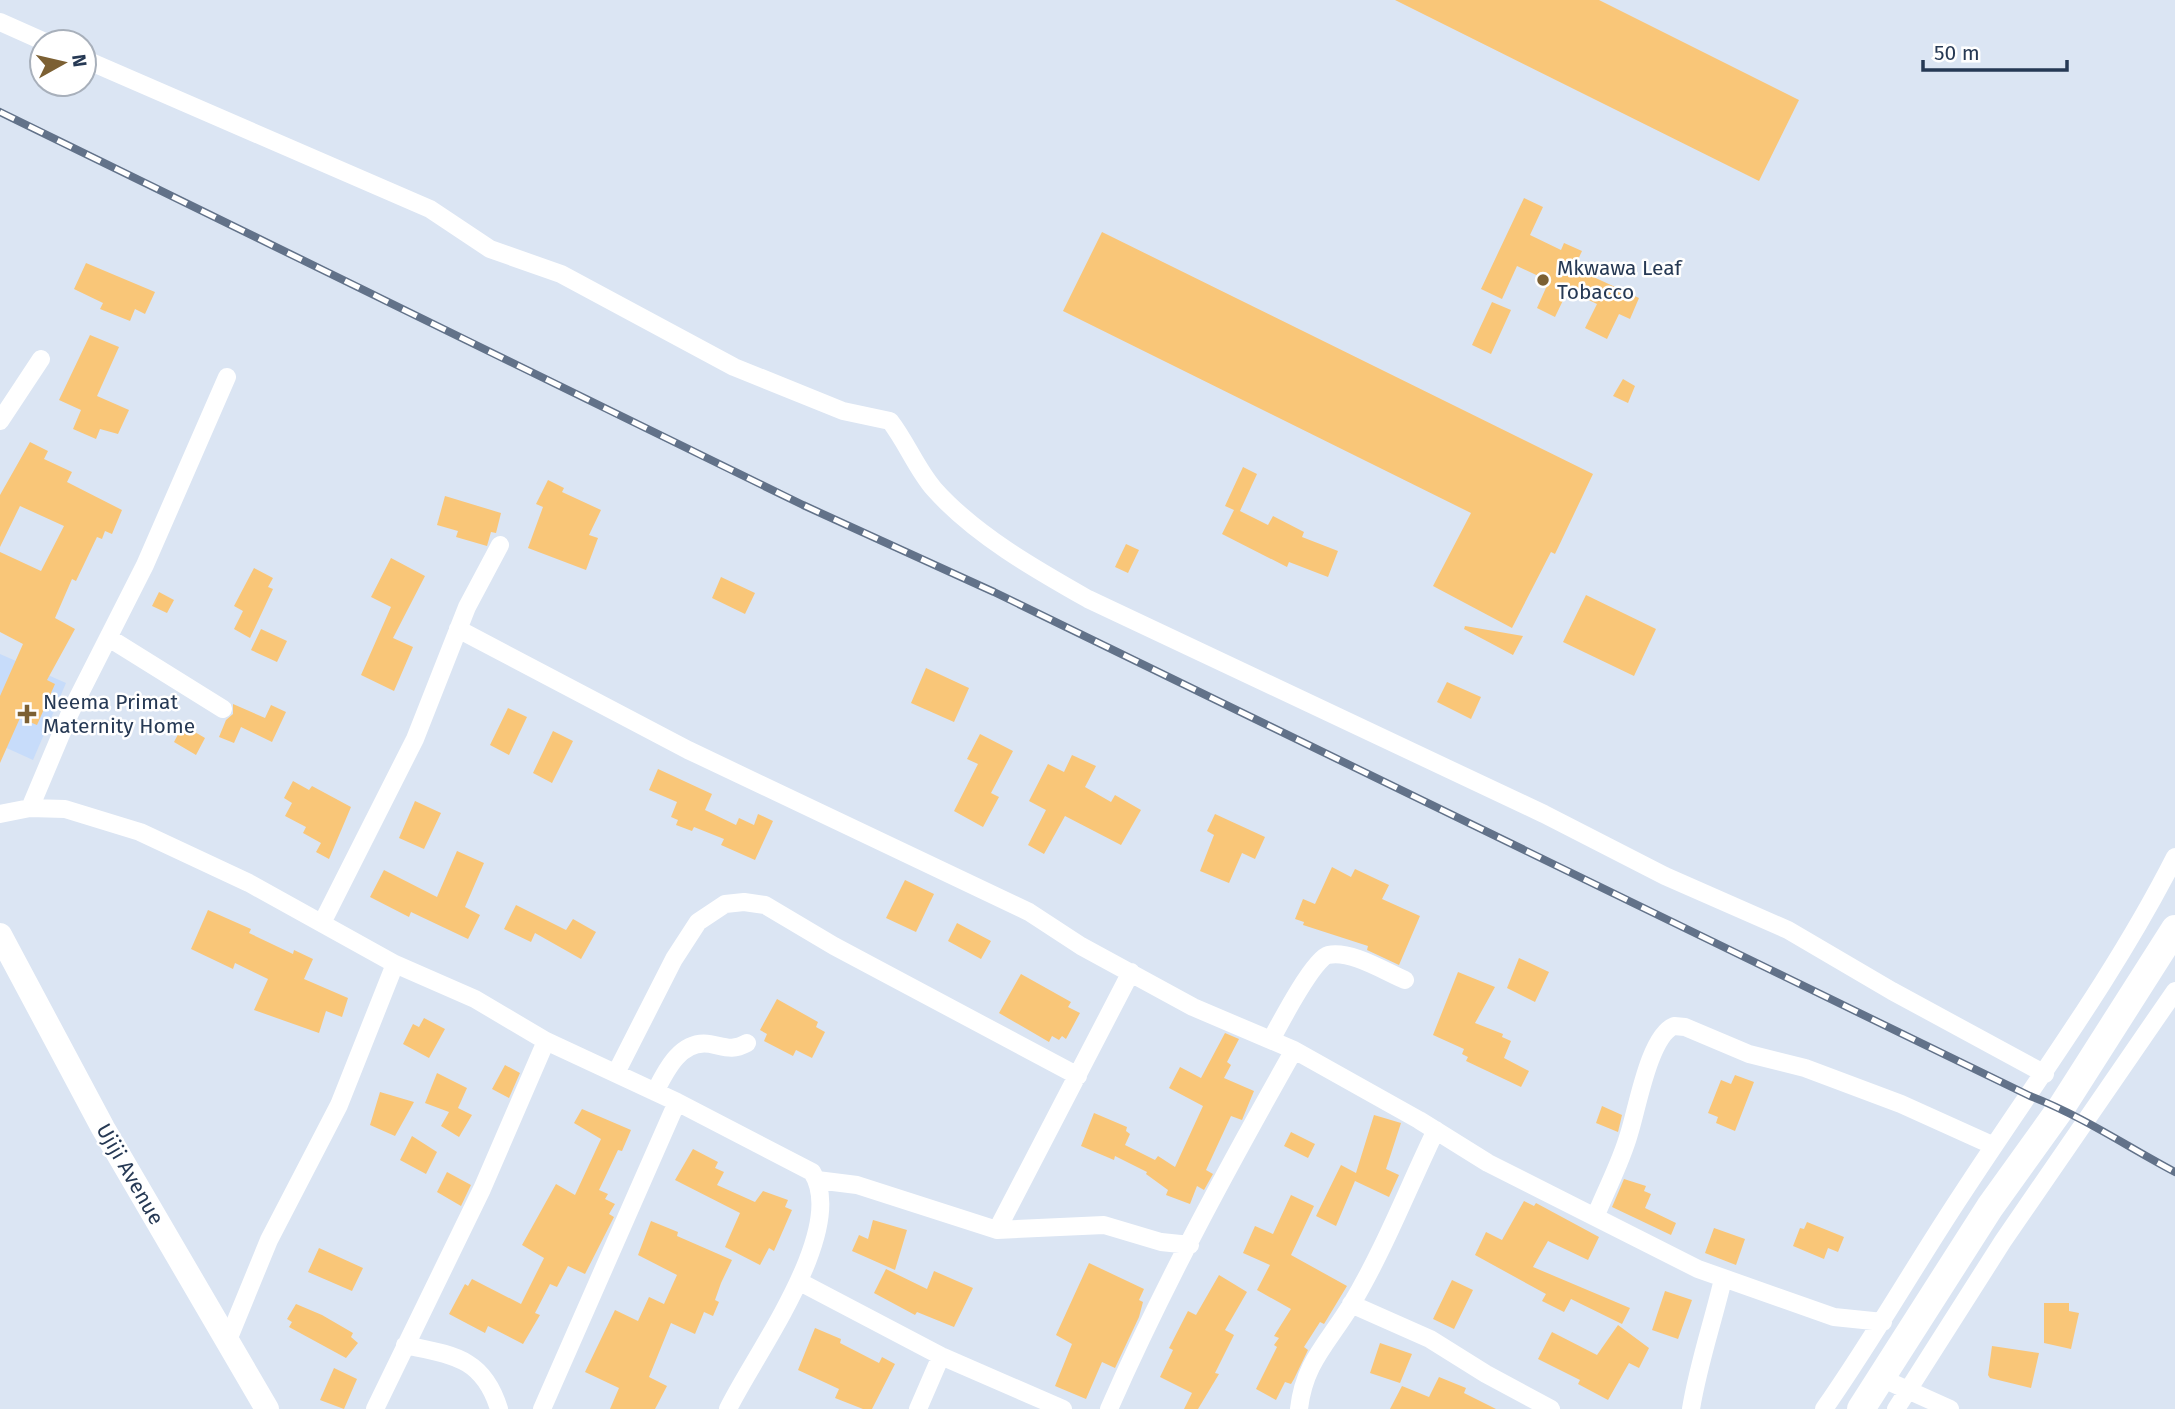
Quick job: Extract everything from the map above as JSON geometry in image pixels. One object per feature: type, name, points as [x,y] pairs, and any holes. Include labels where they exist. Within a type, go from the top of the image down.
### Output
[{"type":"main road","points":[[1861,1409],[1990,1207],[2061,1108],[2175,929]]},
{"type":"main road","name":"Ujiji Avenue","points":[[0,935],[103,1128],[267,1409]]},
{"type":"street","points":[[0,22],[28,34]]},
{"type":"street","points":[[98,66],[430,209],[490,249],[561,274],[734,367],[843,411],[880,416],[890,421],[935,490],[959,512],[1044,574],[1088,599],[1544,814],[1665,876],[1788,930],[1892,991],[2045,1074]]},
{"type":"street","points":[[0,421],[41,359]]},
{"type":"street","points":[[30,808],[70,713],[109,638],[227,377]]},
{"type":"street","points":[[323,921],[424,720],[458,629],[500,545]]},
{"type":"street","points":[[458,629],[688,750],[1029,912],[1081,946],[1193,1007],[1294,1050],[1532,1186],[1723,1279],[1834,1317],[1883,1322]]},
{"type":"street","points":[[109,638],[223,709]]},
{"type":"street","points":[[0,814],[30,808],[65,809],[140,832],[250,883],[323,921],[395,964],[475,999],[546,1041],[677,1102],[804,1167],[817,1180],[822,1201],[815,1239],[800,1282],[728,1409]]},
{"type":"street","points":[[1824,1409],[1883,1322],[1961,1195],[2045,1074],[2147,912],[2175,858]]},
{"type":"street","points":[[616,1073],[674,959],[698,922],[725,904],[744,902],[765,905],[834,946],[1078,1076]]},
{"type":"street","points":[[1271,1040],[1300,988],[1322,958],[1328,955],[1366,963],[1405,980]]},
{"type":"street","points":[[228,1340],[270,1240],[339,1105],[395,964]]},
{"type":"street","points":[[997,1230],[1131,972]]},
{"type":"street","points":[[1896,1409],[2003,1241],[2175,991]]},
{"type":"street","points":[[1596,1215],[1629,1135],[1649,1063],[1664,1033],[1674,1026],[1685,1027],[1749,1054],[1829,1077],[1901,1104],[1994,1146]]},
{"type":"street","points":[[375,1409],[482,1189],[546,1041]]},
{"type":"street","points":[[654,1091],[664,1073],[687,1047],[705,1043],[734,1049],[747,1042]]},
{"type":"street","points":[[1109,1409],[1140,1340],[1230,1165],[1294,1050]]},
{"type":"street","points":[[542,1409],[677,1102]]},
{"type":"street","points":[[1299,1409],[1302,1384],[1316,1355],[1351,1304],[1436,1130]]},
{"type":"street","points":[[817,1180],[857,1185],[997,1230],[1104,1225],[1161,1242],[1190,1245]]},
{"type":"street","points":[[1961,1195],[1990,1207]]},
{"type":"street","points":[[1691,1409],[1695,1379],[1712,1329],[1723,1279]]},
{"type":"street","points":[[800,1282],[941,1356],[1063,1409]]},
{"type":"street","points":[[1351,1304],[1430,1339],[1486,1374],[1551,1409]]},
{"type":"street","points":[[405,1345],[447,1354],[475,1366],[492,1390],[499,1409]]},
{"type":"street","points":[[918,1409],[941,1356]]},
{"type":"street","points":[[1881,1378],[1907,1392],[1950,1409]]},
{"type":"shaded area","name":"Neema Primat Maternity Home","points":[[0,654],[66,683],[33,760],[0,745]]},
{"type":"building","points":[[1395,0],[1599,0],[1799,100],[1759,181]]},
{"type":"building","points":[[1524,198],[1543,207],[1530,235],[1561,250],[1564,243],[1582,251],[1574,268],[1639,298],[1630,319],[1619,314],[1607,339],[1585,328],[1597,304],[1568,290],[1555,317],[1537,308],[1549,281],[1517,266],[1502,299],[1481,289]]},
{"type":"building","points":[[1102,232],[1593,474],[1555,554],[1551,552],[1512,628],[1433,586],[1471,513],[1063,311]]},
{"type":"building","points":[[86,263],[155,292],[145,314],[135,309],[130,321],[100,309],[103,303],[74,289]]},
{"type":"building","points":[[1492,302],[1511,310],[1491,354],[1472,345]]},
{"type":"building","points":[[90,335],[119,347],[97,396],[129,410],[118,434],[100,429],[96,439],[73,429],[81,410],[59,400]]},
{"type":"building","points":[[1623,379],[1635,386],[1628,403],[1613,396]]},
{"type":"building","points":[[30,442],[48,451],[44,459],[72,472],[67,482],[122,510],[112,534],[105,531],[102,539],[97,537],[76,581],[72,579],[55,618],[75,629],[47,680],[55,684],[37,725],[20,718],[0,763],[0,696],[23,644],[0,632],[0,552],[41,571],[64,526],[20,506],[0,547],[0,495]]},
{"type":"building","points":[[1243,467],[1257,474],[1240,511],[1268,525],[1273,516],[1304,532],[1302,537],[1338,551],[1328,577],[1289,562],[1287,567],[1222,534],[1234,510],[1225,506]]},
{"type":"building","points":[[548,480],[564,488],[562,492],[601,510],[589,535],[598,538],[586,570],[528,548],[543,507],[536,504]]},
{"type":"building","points":[[445,496],[501,513],[496,533],[491,532],[487,546],[456,537],[458,531],[437,525]]},
{"type":"building","points":[[1126,544],[1139,550],[1128,573],[1115,567]]},
{"type":"building","points":[[391,558],[425,576],[393,638],[413,647],[394,691],[361,675],[391,607],[371,597]]},
{"type":"building","points":[[254,568],[273,578],[268,587],[273,589],[250,638],[234,629],[243,611],[234,606]]},
{"type":"building","points":[[721,577],[755,593],[745,614],[712,598]]},
{"type":"building","points":[[159,592],[174,600],[167,613],[152,606]]},
{"type":"building","points":[[1586,595],[1656,629],[1634,676],[1563,642]]},
{"type":"building","points":[[1465,626],[1523,636],[1513,655],[1464,629]]},
{"type":"building","points":[[261,629],[287,641],[277,662],[251,650]]},
{"type":"building","points":[[926,668],[969,688],[954,722],[911,703]]},
{"type":"building","points":[[1447,682],[1481,697],[1471,719],[1437,702]]},
{"type":"building","points":[[233,704],[265,718],[271,705],[286,712],[272,742],[241,727],[234,743],[219,737],[226,720],[233,714]]},
{"type":"building","points":[[508,708],[527,717],[509,755],[490,745]]},
{"type":"building","points":[[183,725],[205,738],[196,755],[174,742]]},
{"type":"building","points":[[553,731],[573,741],[552,783],[533,773]]},
{"type":"building","points":[[980,734],[1013,751],[991,793],[999,797],[983,827],[954,811],[978,764],[967,759]]},
{"type":"building","points":[[1072,755],[1096,766],[1085,787],[1111,802],[1115,795],[1141,810],[1121,845],[1065,816],[1044,854],[1028,845],[1046,810],[1029,801],[1048,764],[1064,772]]},
{"type":"building","points":[[658,769],[712,794],[705,810],[736,825],[739,818],[754,825],[758,814],[773,821],[755,860],[721,845],[724,839],[694,827],[692,831],[676,825],[678,820],[671,817],[677,802],[649,790]]},
{"type":"building","points":[[293,781],[309,790],[312,786],[351,807],[329,859],[316,852],[321,843],[303,833],[306,827],[285,816],[292,803],[284,798]]},
{"type":"building","points":[[415,801],[441,813],[424,849],[399,838]]},
{"type":"building","points":[[1215,814],[1265,837],[1255,859],[1242,853],[1229,883],[1200,871],[1214,835],[1207,831]]},
{"type":"building","points":[[457,851],[484,863],[465,907],[480,915],[468,939],[411,912],[409,917],[370,897],[384,870],[437,897]]},
{"type":"building","points":[[1332,867],[1351,877],[1355,869],[1389,885],[1382,899],[1420,916],[1399,965],[1367,950],[1368,946],[1303,925],[1304,922],[1295,919],[1303,899],[1315,904]]},
{"type":"building","points":[[905,880],[934,894],[916,932],[886,918]]},
{"type":"building","points":[[516,905],[566,930],[573,919],[596,932],[581,959],[535,933],[531,942],[504,929]]},
{"type":"building","points":[[208,910],[251,929],[249,933],[293,954],[294,950],[313,959],[304,979],[348,998],[342,1017],[326,1011],[319,1033],[254,1010],[268,979],[235,963],[233,969],[191,949]]},
{"type":"building","points":[[957,923],[991,941],[981,959],[948,941]]},
{"type":"building","points":[[1519,958],[1549,972],[1535,1002],[1507,988]]},
{"type":"building","points":[[1458,972],[1495,987],[1475,1023],[1503,1034],[1502,1037],[1511,1041],[1504,1058],[1529,1071],[1521,1087],[1466,1061],[1468,1057],[1462,1054],[1464,1049],[1433,1035]]},
{"type":"building","points":[[1021,974],[1071,1002],[1068,1007],[1080,1013],[1066,1039],[1062,1036],[1059,1040],[1052,1036],[1049,1042],[999,1013]]},
{"type":"building","points":[[777,999],[818,1022],[816,1027],[825,1032],[812,1058],[796,1050],[793,1056],[764,1041],[767,1034],[760,1030]]},
{"type":"building","points":[[424,1018],[445,1029],[429,1058],[403,1044],[413,1024],[419,1027]]},
{"type":"building","points":[[1225,1033],[1239,1039],[1227,1062],[1231,1065],[1224,1078],[1254,1091],[1242,1120],[1231,1116],[1206,1170],[1213,1174],[1204,1190],[1197,1186],[1190,1204],[1166,1195],[1168,1190],[1146,1174],[1147,1172],[1115,1156],[1114,1160],[1081,1146],[1094,1113],[1127,1127],[1126,1131],[1130,1134],[1125,1145],[1155,1160],[1158,1156],[1175,1167],[1203,1106],[1169,1088],[1180,1067],[1201,1078]]},
{"type":"building","points":[[505,1065],[520,1073],[509,1098],[492,1089]]},
{"type":"building","points":[[437,1073],[467,1088],[458,1108],[472,1115],[459,1137],[441,1126],[449,1112],[425,1103]]},
{"type":"building","points":[[1735,1075],[1754,1082],[1735,1131],[1716,1123],[1718,1117],[1708,1113],[1721,1080],[1731,1084]]},
{"type":"building","points":[[380,1092],[414,1102],[395,1136],[370,1125]]},
{"type":"building","points":[[1602,1106],[1622,1115],[1618,1132],[1596,1123]]},
{"type":"building","points":[[582,1109],[631,1130],[599,1190],[608,1194],[605,1199],[615,1204],[609,1214],[614,1217],[585,1274],[568,1266],[557,1287],[550,1284],[535,1313],[540,1315],[523,1344],[488,1326],[485,1333],[449,1314],[465,1284],[468,1286],[472,1279],[521,1304],[544,1258],[522,1245],[556,1184],[575,1195],[601,1139],[574,1123]]},
{"type":"building","points":[[1374,1115],[1401,1123],[1386,1169],[1399,1175],[1389,1197],[1355,1181],[1336,1226],[1316,1216],[1341,1165],[1356,1173]]},
{"type":"building","points":[[1291,1132],[1315,1144],[1308,1158],[1284,1146]]},
{"type":"building","points":[[412,1136],[437,1152],[426,1174],[400,1160]]},
{"type":"building","points":[[693,1149],[718,1162],[715,1168],[724,1172],[717,1185],[755,1202],[763,1191],[788,1200],[785,1207],[792,1210],[774,1251],[769,1248],[760,1265],[725,1247],[740,1213],[675,1180]]},
{"type":"building","points":[[447,1172],[471,1185],[461,1206],[437,1192]]},
{"type":"building","points":[[1624,1179],[1646,1186],[1644,1191],[1651,1194],[1645,1208],[1676,1223],[1671,1235],[1612,1207]]},
{"type":"building","points":[[1291,1195],[1314,1206],[1291,1255],[1347,1286],[1324,1324],[1320,1322],[1304,1347],[1308,1350],[1291,1384],[1285,1382],[1276,1400],[1256,1389],[1277,1347],[1274,1345],[1279,1338],[1274,1336],[1291,1309],[1257,1290],[1270,1265],[1243,1253],[1255,1226],[1273,1234]]},
{"type":"building","points":[[1524,1201],[1534,1206],[1536,1203],[1599,1237],[1588,1260],[1548,1241],[1533,1267],[1630,1308],[1622,1324],[1571,1299],[1564,1312],[1542,1301],[1546,1294],[1475,1255],[1486,1232],[1502,1240]]},
{"type":"building","points":[[873,1220],[907,1230],[895,1270],[852,1251],[859,1235],[868,1239]]},
{"type":"building","points":[[651,1221],[678,1232],[677,1236],[732,1260],[715,1300],[719,1302],[713,1316],[704,1312],[695,1334],[671,1323],[649,1377],[667,1386],[655,1409],[610,1409],[619,1388],[585,1372],[615,1310],[638,1321],[649,1297],[664,1304],[677,1275],[638,1255]]},
{"type":"building","points":[[1807,1222],[1844,1237],[1838,1252],[1828,1248],[1824,1259],[1793,1246],[1800,1228],[1804,1229]]},
{"type":"building","points":[[1714,1228],[1745,1239],[1736,1265],[1705,1253]]},
{"type":"building","points":[[319,1248],[363,1268],[352,1291],[308,1272]]},
{"type":"building","points":[[1089,1263],[1144,1289],[1139,1300],[1143,1302],[1139,1317],[1115,1368],[1102,1362],[1086,1399],[1055,1386],[1072,1344],[1056,1335]]},
{"type":"building","points":[[886,1269],[927,1289],[934,1271],[973,1288],[954,1327],[917,1312],[915,1315],[874,1293]]},
{"type":"building","points":[[1219,1275],[1247,1292],[1225,1330],[1234,1335],[1215,1373],[1219,1374],[1198,1409],[1184,1409],[1192,1393],[1160,1377],[1173,1350],[1169,1348],[1188,1311],[1196,1315]]},
{"type":"building","points":[[1452,1280],[1473,1290],[1454,1329],[1433,1319]]},
{"type":"building","points":[[1665,1291],[1692,1300],[1678,1339],[1652,1330]]},
{"type":"building","points":[[2044,1303],[2069,1303],[2069,1311],[2079,1313],[2071,1349],[2044,1343]]},
{"type":"building","points":[[296,1304],[353,1333],[351,1337],[358,1343],[346,1358],[289,1327],[292,1322],[287,1319]]},
{"type":"building","points":[[1618,1325],[1649,1348],[1639,1368],[1629,1363],[1608,1400],[1578,1384],[1580,1380],[1538,1359],[1552,1332],[1597,1355]]},
{"type":"building","points":[[815,1328],[841,1339],[840,1343],[879,1363],[882,1357],[895,1364],[872,1409],[863,1409],[835,1398],[839,1389],[798,1370]]},
{"type":"building","points":[[1380,1343],[1412,1354],[1400,1383],[1370,1373]]},
{"type":"building","points":[[1992,1346],[2039,1353],[2031,1388],[1990,1378],[1988,1375]]},
{"type":"building","points":[[334,1368],[357,1379],[344,1409],[320,1400]]},
{"type":"building","points":[[1439,1377],[1466,1388],[1464,1393],[1496,1409],[1390,1409],[1402,1386],[1429,1397]]},
{"type":"railway","points":[[0,112],[803,505],[994,592],[2068,1113],[2175,1172]]},
{"type":"place","name":"Mkwawa Leaf Tobacco","points":[[1543,280]]},
{"type":"place","name":"Neema Primat Maternity Home","points":[[27,714]]}]
